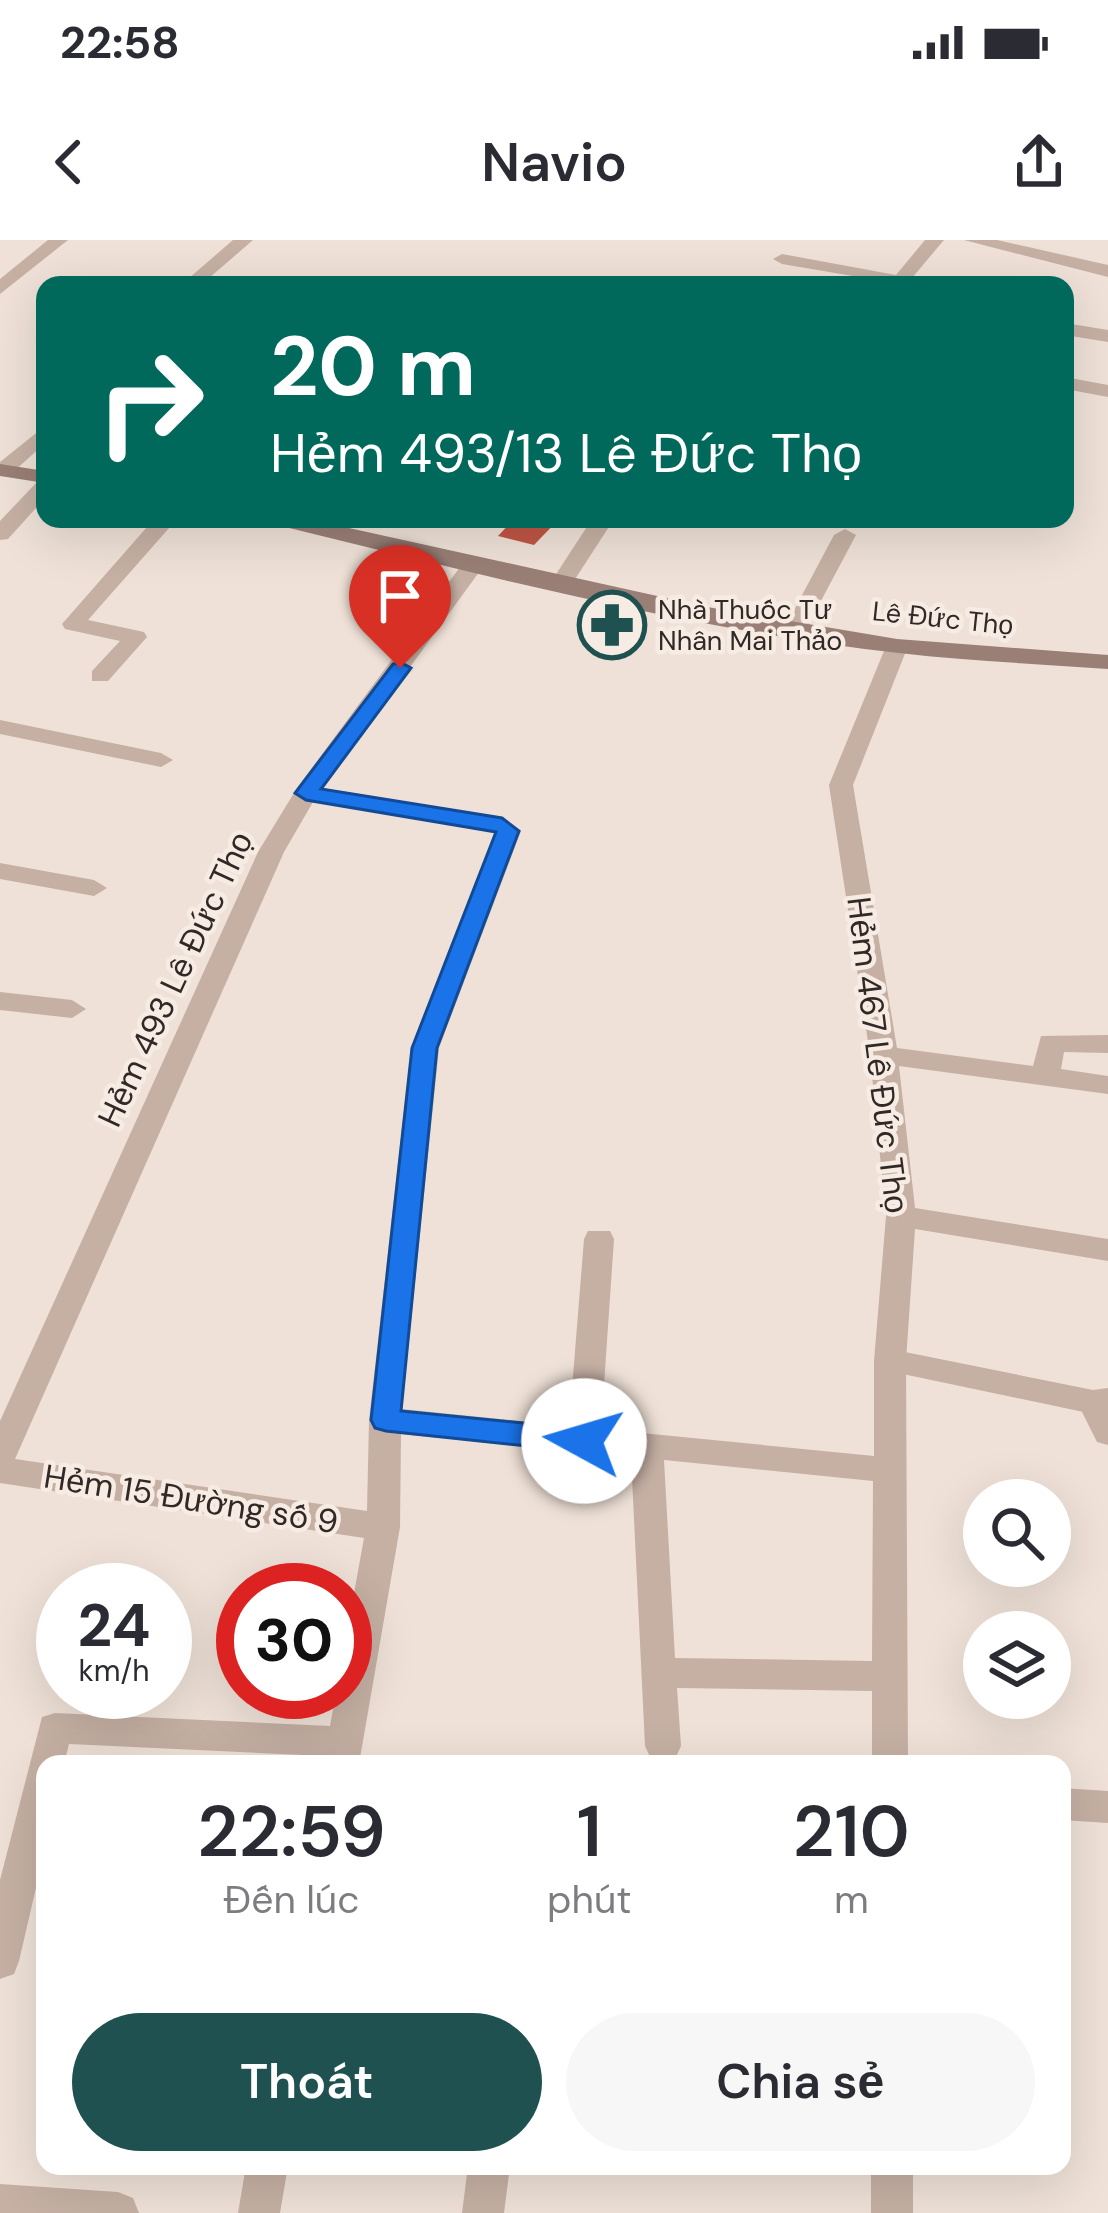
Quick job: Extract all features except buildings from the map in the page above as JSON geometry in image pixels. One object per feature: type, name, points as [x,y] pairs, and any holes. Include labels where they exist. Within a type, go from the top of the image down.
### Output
[{"type":"main road","points":[[2,470],[36,479]]},
{"type":"main road","name":"Lê Đức Thọ","points":[[345,528],[560,585],[795,629],[897,646],[1108,662]]},
{"type":"street","points":[[0,288],[59,240]]},
{"type":"street","points":[[201,276],[244,240]]},
{"type":"street","points":[[903,276],[934,240]]},
{"type":"street","points":[[973,240],[1099,268]]},
{"type":"street","points":[[782,259],[878,276]]},
{"type":"street","points":[[1074,330],[1108,336]]},
{"type":"street","points":[[1074,385],[1108,392]]},
{"type":"street","points":[[2,470],[36,440]]},
{"type":"street","points":[[0,534],[36,492]]},
{"type":"street","points":[[100,676],[136,637],[73,624],[158,528]]},
{"type":"street","points":[[560,585],[597,528]]},
{"type":"street","points":[[795,629],[845,536]]},
{"type":"street","name":"Hẻm 493 Lê Đức Thọ","points":[[0,1457],[261,873],[306,793],[474,564]]},
{"type":"street","name":"Hẻm 467 Lê Đức Thọ","points":[[890,1755],[890,1361],[901,1216],[884,1055],[842,785],[897,646]]},
{"type":"street","points":[[0,728],[161,760]]},
{"type":"street","points":[[49,1755],[55,1728],[343,1753],[383,1527],[386,1420],[425,1048],[508,831],[502,825],[306,793]]},
{"type":"street","points":[[0,871],[94,888]]},
{"type":"street","points":[[0,1001],[72,1009]]},
{"type":"street","points":[[1046,1076],[1051,1042],[1108,1044]]},
{"type":"street","points":[[884,1055],[1108,1085]]},
{"type":"street","points":[[901,1216],[1108,1250]]},
{"type":"street","points":[[584,1441],[599,1239]]},
{"type":"street","points":[[890,1361],[1100,1401],[1108,1433]]},
{"type":"street","points":[[386,1420],[890,1470]]},
{"type":"street","points":[[647,1447],[663,1746]]},
{"type":"street","name":"Hẻm 15 Đường số 9","points":[[0,1470],[383,1527]]},
{"type":"street","points":[[658,1672],[890,1676]]},
{"type":"street","points":[[1071,1805],[1108,1808]]},
{"type":"street","points":[[0,1961],[36,1809]]},
{"type":"street","points":[[259,2213],[266,2175]]},
{"type":"street","points":[[483,2213],[488,2175]]},
{"type":"street","points":[[892,2175],[892,2213]]},
{"type":"street","points":[[0,2205],[118,2213]]},
{"type":"place","name":"Nhà Thuốc Tư Nhân Mai Thảo","points":[[612,625]]},
{"type":"route","points":[[400,668],[306,793],[502,825],[508,831],[425,1048],[386,1420],[584,1441]]}]
